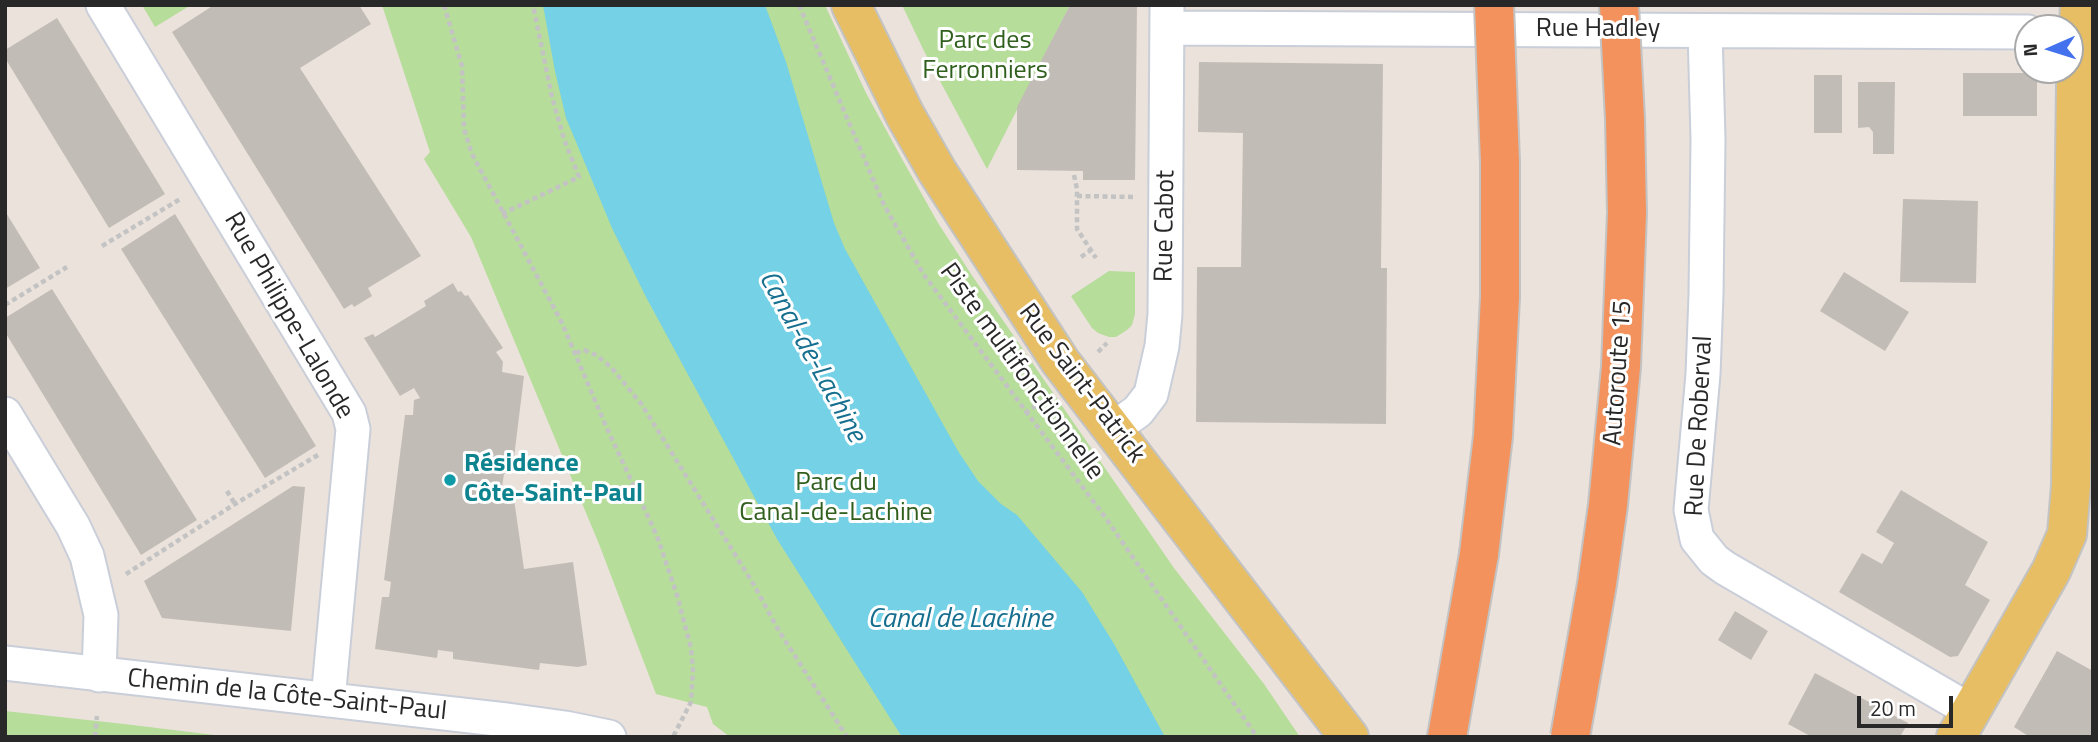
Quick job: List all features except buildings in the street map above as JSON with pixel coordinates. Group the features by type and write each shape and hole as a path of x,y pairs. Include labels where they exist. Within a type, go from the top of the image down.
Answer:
{"highway":[{"path":"1447,737 1478,567 1498,368 1501,227 1494,5"},
{"name":"Autoroute 15","path":"1570,737 1599,570 1621,367 1627,213 1619,5"}],"main road":[{"name":"Rue Saint-Patrick","path":"851,5 905,115 959,210 1059,361 1349,737"},
{"path":"1964,724 2051,571 2067,534 2071,486 2079,84"}],"street":[{"name":"Rue Philippe-Lalonde","path":"103,5 349,413 353,429 328,700"},
{"name":"Rue Cabot","path":"1113,429 1138,411 1151,394 1162,346 1165,314 1167,17"},
{"name":"Rue Hadley","path":"1167,17 1705,31 1789,18 2014,31"},
{"name":"Rue De Roberval","path":"1705,31 1708,139 1706,295 1703,374 1691,510 1697,539 1714,560 1725,568 1964,724"},
{"path":"5,414 73,526 87,556 102,615 99,675"},
{"name":"Chemin de la Côte-Saint-Paul","path":"5,663 506,719 609,737"}],"path":[{"path":"444,5 462,66 463,118 467,141 502,214 544,288 576,353 605,424 657,536 677,595 692,659 692,690 689,708 673,737"},
{"path":"502,214 579,177 552,97 533,5"},
{"name":"Piste multifonctionnelle","path":"799,5 894,226 924,275 1113,528 1257,737"},
{"path":"1074,175 1077,229 1096,258"},
{"path":"102,246 186,196"},
{"path":"1077,197 1140,197"},
{"path":"1081,257 1091,250"},
{"path":"5,305 67,267"},
{"path":"576,353 584,351 596,355 611,367 642,405 754,585 779,631 847,737"},
{"path":"1025,413 1053,394"},
{"path":"126,574 326,450"},
{"path":"227,491 235,504"},
{"path":"95,737 97,716"}],"green space":[{"path":"142,5 191,5 155,27"},
{"name":"Parc du Canal-de-Lachine","path":"382,5 825,5 866,93 938,223 973,277 1174,568 1264,684 1300,737 730,737 713,724 707,707 656,694 599,544 471,237 424,159 430,152"},
{"name":"Parc des Ferronniers","path":"902,5 1070,5 987,169 924,51"},
{"path":"1109,271 1135,272 1135,314 1132,325 1116,337 1098,333 1092,328 1071,296"},
{"path":"5,711 124,724 231,737 5,737"}],"water":[{"name":"Canal de Lachine","path":"543,5 765,5 786,62 834,223 845,249 958,451 978,481 1001,504 1017,515 1082,592 1165,737 902,737 777,539 646,297 612,228 566,118"}],"place":[{"name":"Résidence Côte-Saint-Paul","path":"450,480"}],"water label":[{"name":"Canal-de-Lachine","path":"811,357"}]}
